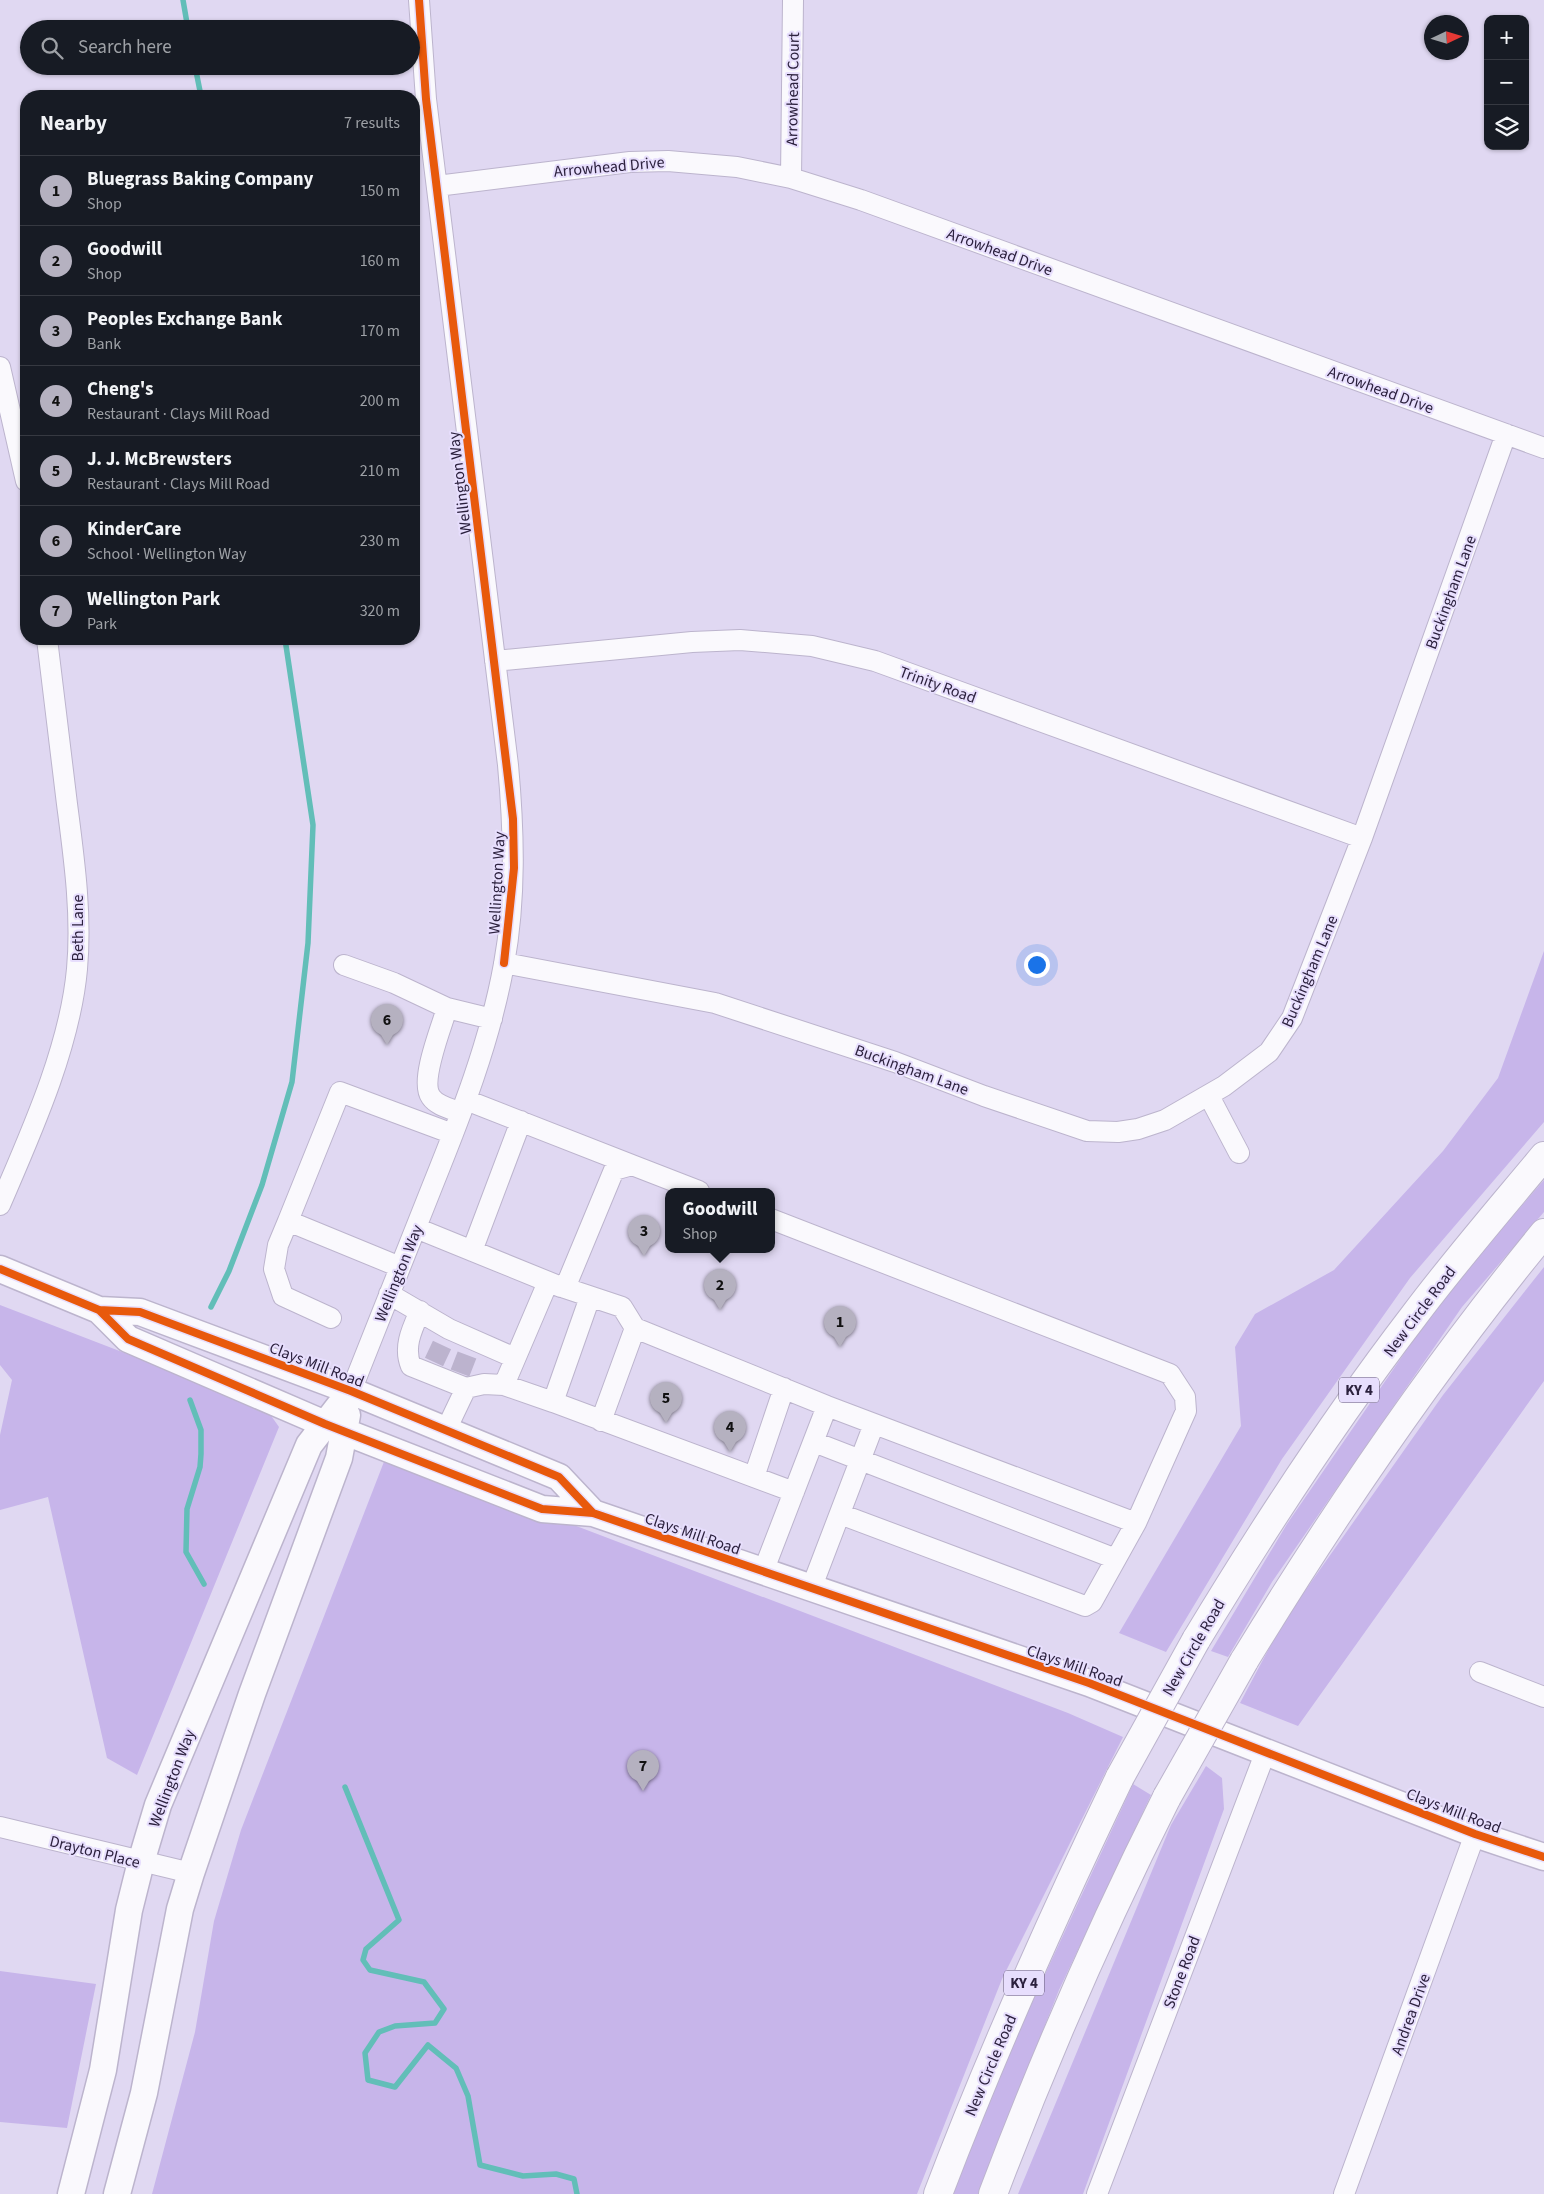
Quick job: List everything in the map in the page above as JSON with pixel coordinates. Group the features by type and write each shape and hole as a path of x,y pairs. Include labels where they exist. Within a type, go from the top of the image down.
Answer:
{"highway":[{"name":"New Circle Road","path":"938,2194 971,2107 1054,1912 1120,1777 1196,1640 1235,1575 1331,1430 1412,1317 1544,1156"},
{"path":"994,2194 1057,2034 1114,1903 1167,1797 1244,1661 1334,1518 1392,1432 1498,1289 1544,1233"}],"main road":[{"name":"Clays Mill Road","path":"0,1269 99,1310 140,1312 351,1391 446,1430 559,1477 593,1513"},
{"name":"Clays Mill Road","path":"99,1310 128,1339 335,1428 542,1509 593,1513 1088,1683 1475,1834 1544,1857"},
{"name":"Wellington Way","path":"117,2194 144,2093 180,1909 252,1694 339,1458 335,1428 351,1391"},
{"name":"Wellington Way","path":"71,2194 103,2070 119,1964 140,1862 158,1805 229,1631 309,1445 335,1428"}],"street":[{"name":"Wellington Way","path":"351,1391 464,1106 492,1019 504,963 514,868 513,819 495,661 426,99 420,0"},
{"name":"Arrowhead Court","path":"791,178 793,0"},
{"name":"Arrowhead Drive","path":"437,186 630,162 668,161 737,167 791,178 861,200 1544,448"},
{"path":"0,367 20,455"},
{"name":"Buckingham Lane","path":"504,963 715,1003 896,1062 984,1096 1088,1131 1118,1132 1138,1129 1165,1120 1224,1086 1268,1052 1292,1018 1362,838 1506,434"},
{"name":"Trinity Road","path":"495,661 692,642 740,640 777,642 842,652 875,662 1362,838"},
{"name":"Beth Lane","path":"0,1205 33,1127 62,1040 77,970 79,922 74,857 48,645"},
{"path":"344,965 394,983 447,1008 492,1019"},
{"path":"447,1008 427,1076 427,1091 437,1103 464,1106 521,1121 691,1188"},
{"path":"331,1318 283,1296 274,1269 278,1245 289,1223 288,1221 340,1092 453,1134"},
{"path":"1208,1096 1239,1153"},
{"path":"472,1251 521,1121"},
{"path":"504,1384 515,1358 556,1285 614,1170 632,1165"},
{"path":"288,1221 400,1267"},
{"path":"775,1221 1170,1374 1185,1397 1186,1411 1136,1523 1092,1602 1085,1606 840,1514"},
{"path":"416,1228 556,1285 622,1307 635,1328 827,1406 1136,1523"},
{"path":"389,1294 420,1311 438,1352 464,1368 484,1384 504,1384 794,1492"},
{"path":"552,1402 590,1297"},
{"path":"420,1311 410,1334 407,1356 411,1366 438,1352"},
{"path":"601,1421 635,1328"},
{"path":"438,1352 464,1368 515,1358"},
{"path":"446,1430 464,1368"},
{"path":"754,1477 784,1388"},
{"path":"763,1572 827,1406"},
{"path":"811,1589 874,1424"},
{"path":"814,1442 1116,1559"},
{"path":"1480,1672 1544,1697"},
{"name":"Stone Road","path":"1097,2194 1266,1751"},
{"name":"Drayton Place","path":"0,1827 191,1873"},
{"name":"Andrea Drive","path":"1344,2194 1475,1834"}],"shaded area":[{"path":"1544,951 1544,1122 1410,1278 1282,1459 1166,1652 1119,1633 1241,1426 1235,1347 1255,1314 1334,1270 1443,1151 1498,1078"},
{"path":"1544,1180 1544,1212 1462,1307 1272,1582 1228,1657 1211,1651 1287,1524 1445,1294"},
{"path":"1544,1267 1544,1381 1298,1726 1240,1703 1283,1622 1443,1395"},
{"path":"0,1305 265,1407 279,1427 137,1775 107,1758 48,1497 0,1510 0,1435 12,1380 0,1365"},
{"path":"387,1454 1068,1713 1123,1737 1002,1979 917,2194 152,2194 195,2032 214,1921 241,1830"},
{"path":"1206,1766 1222,1778 1224,1809 1083,2194 1018,2194 1171,1825"},
{"path":"1133,1784 1151,1795 1059,1990 978,2194 953,2194 986,2102"},
{"path":"0,1971 96,1984 67,2128 0,2122"}],"waterway":[{"path":"183,0 186,20"},
{"path":"197,75 200,90"},
{"path":"211,1307 229,1271 262,1185 292,1082 308,943 313,825 286,645"},
{"path":"190,1400 201,1430 201,1454 200,1467 187,1509 186,1552 204,1584"},
{"path":"345,1787 399,1920 366,1949 363,1960 370,1970 424,1982 444,2009 435,2023 395,2026 379,2032 365,2053 368,2080 395,2087 428,2045 456,2068 468,2096 480,2165 523,2176 556,2174 574,2179 577,2194"}],"tunnel":[{"path":"434,1362 442,1345"},
{"path":"460,1373 467,1355"}],"cycle path":[{"path":"419,0 426,99 513,819 514,868 504,963"},
{"path":"0,1269 99,1310 140,1312 351,1391 559,1477 593,1513"},
{"path":"99,1310 128,1339 325,1424 542,1509 593,1513 1089,1683 1475,1834 1544,1857"}],"place":[{"name":"KinderCare","path":"387,1045"},
{"name":"Peoples Exchange Bank","path":"644,1256"},
{"name":"Goodwill","path":"720,1310"},
{"name":"Bluegrass Baking Company","path":"840,1347"},
{"name":"J. J. McBrewsters","path":"666,1423"},
{"name":"Cheng's","path":"730,1452"},
{"name":"Wellington Park","path":"643,1791"}]}
